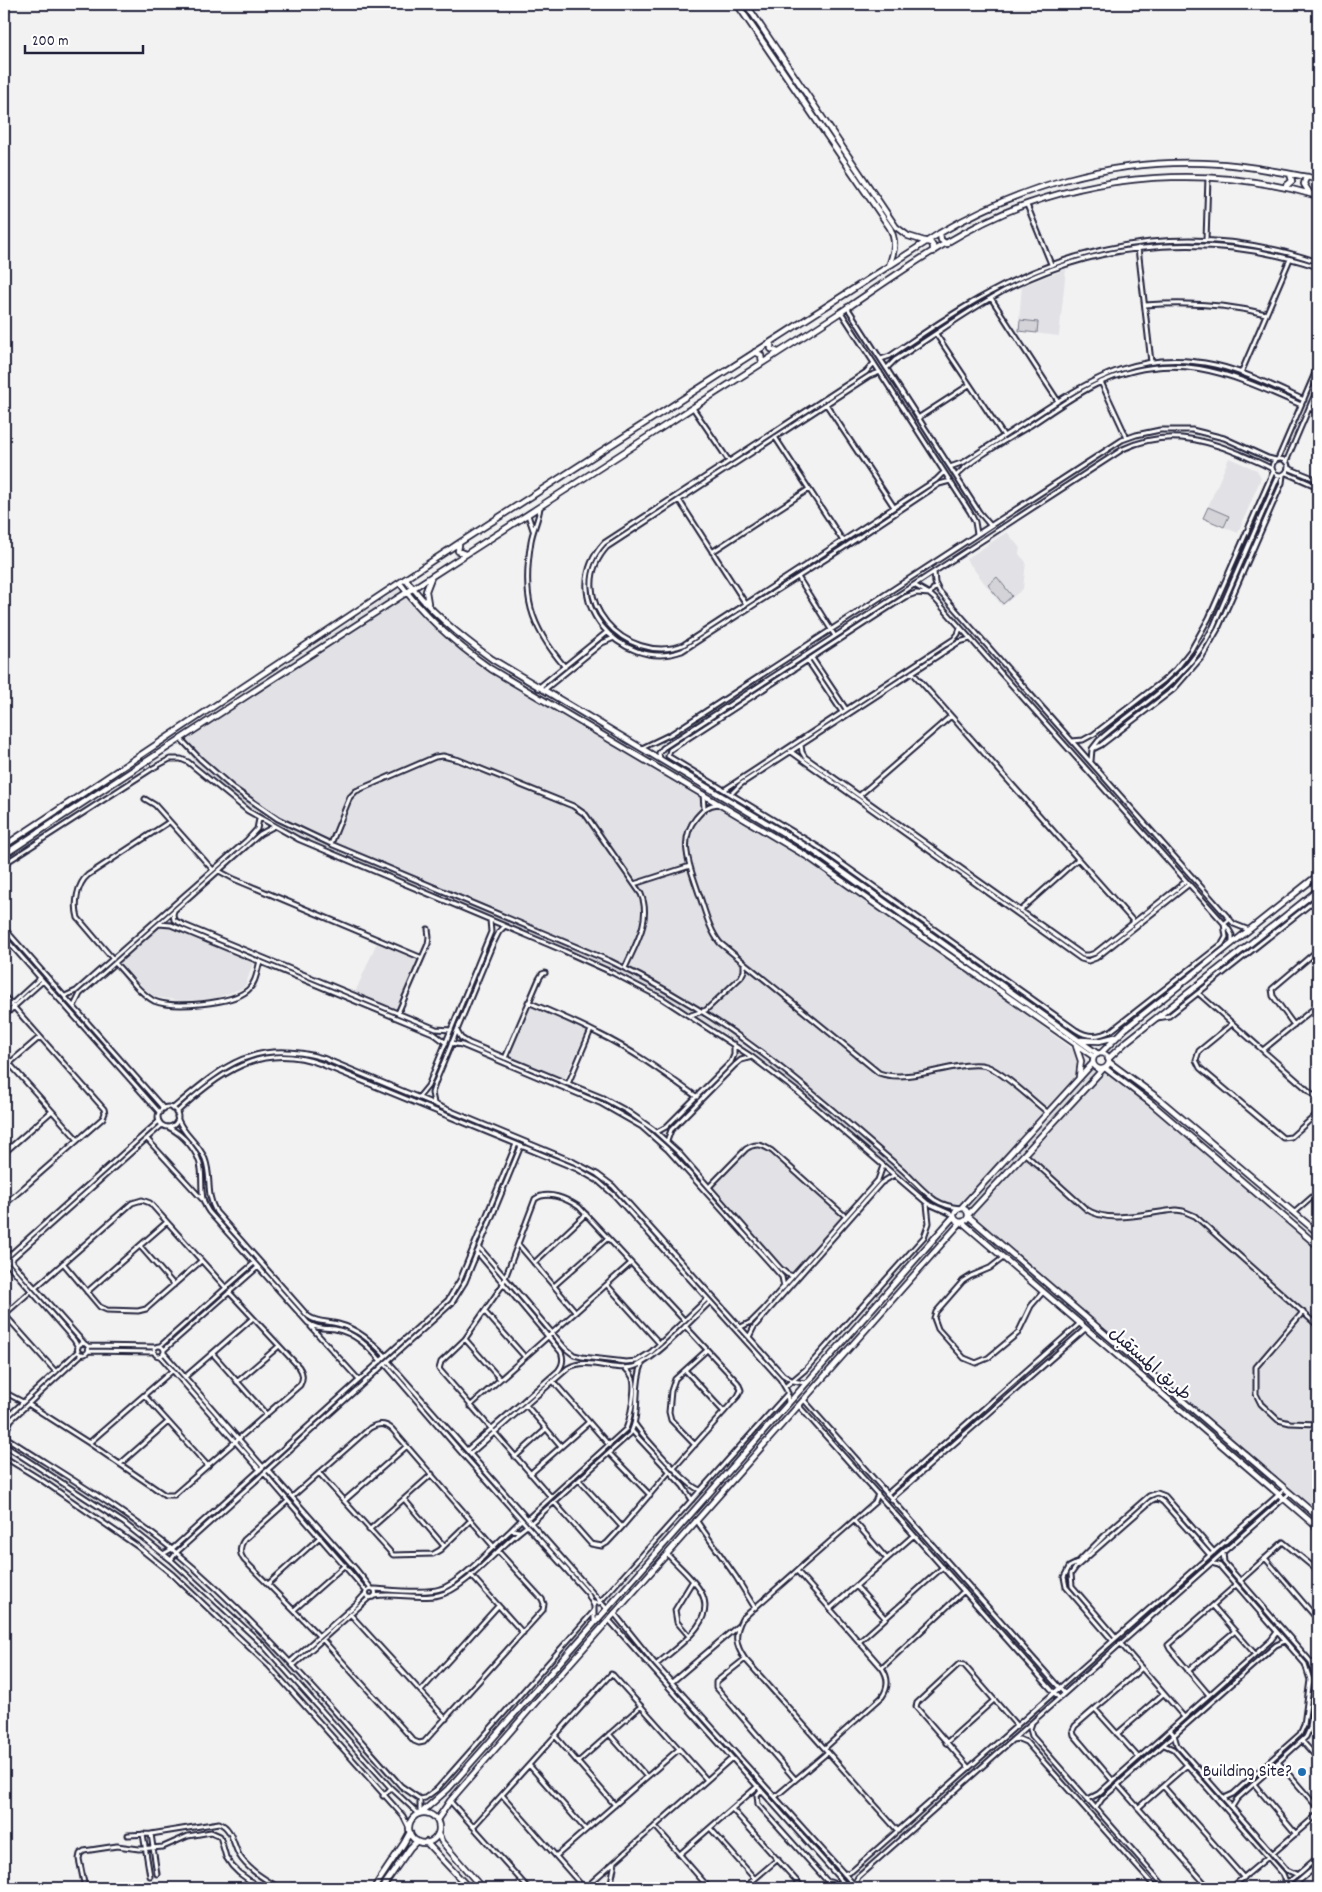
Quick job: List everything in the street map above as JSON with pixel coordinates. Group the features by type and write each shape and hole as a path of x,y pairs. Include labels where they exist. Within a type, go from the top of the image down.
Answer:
{"street":[{"path":"737,4 890,228 895,248 889,266"},
{"path":"746,4 896,227 908,236 928,241 933,246 933,252"},
{"path":"4,846 459,543 940,233 975,214 1016,196 1066,179 1119,168 1170,163 1204,163 1238,166 1318,180"},
{"path":"1285,186 1292,181 1290,174"},
{"path":"4,855 306,656 528,515 933,252 985,222 1026,204 1070,191 1115,182 1161,177 1208,177 1285,186 1318,196"},
{"path":"1206,240 1208,177"},
{"path":"1308,177 1304,184 1310,193"},
{"path":"1026,204 1051,264"},
{"path":"940,233 941,240 947,244"},
{"path":"881,359 890,356 968,305 999,288 1051,264 1106,248 1168,240 1206,240 1256,246 1302,256 1318,262"},
{"path":"887,368 1002,292 1061,266 1107,254 1138,248 1181,245 1215,246 1290,258 1318,267"},
{"path":"1106,248 1107,254"},
{"path":"1138,248 1151,362"},
{"path":"1300,261 1302,256"},
{"path":"1241,373 1290,258"},
{"path":"999,288 1002,292"},
{"path":"991,298 1058,401"},
{"path":"1145,305 1221,305 1266,314"},
{"path":"847,308 976,508 990,525"},
{"path":"841,312 970,512 975,522 977,534"},
{"path":"936,334 1004,436"},
{"path":"860,342 867,338"},
{"path":"771,342 772,349 778,352"},
{"path":"910,343 914,349"},
{"path":"755,352 761,355 762,363"},
{"path":"950,467 960,464 1058,401 1104,375 1151,362 1202,363 1241,373 1304,400"},
{"path":"874,363 866,372 604,544 591,562 586,583 590,607 607,632 638,651 663,655 682,651 796,579 939,484 950,481"},
{"path":"1135,366 1136,371"},
{"path":"956,476 979,458 1071,399 1101,382 1136,371 1167,366 1209,370 1251,383 1302,405"},
{"path":"1072,741 1083,740 1094,734 1164,680 1176,669 1191,650 1209,618 1266,488 1272,464 1277,459 1286,441 1318,366"},
{"path":"880,372 869,376 607,547 596,564 592,583 594,599 602,617 622,636 639,645 655,649 672,649 689,642 936,480 944,472"},
{"path":"1101,382 1127,438"},
{"path":"918,418 969,385"},
{"path":"1318,388 1286,462 1288,468 1318,480"},
{"path":"1068,395 1071,399"},
{"path":"1312,403 1318,406"},
{"path":"826,404 894,507"},
{"path":"693,407 729,461"},
{"path":"810,408 813,412"},
{"path":"1309,408 1318,412"},
{"path":"642,749 672,734 990,525 1127,438 1160,430 1184,429 1216,435 1268,458 1286,462"},
{"path":"661,760 659,756 661,749 1122,449 1151,439 1177,436 1197,439 1220,445 1272,470 1318,487"},
{"path":"774,437 809,489 843,548"},
{"path":"925,442 932,438"},
{"path":"1286,441 1293,445"},
{"path":"1247,457 1250,450"},
{"path":"976,454 979,458"},
{"path":"1091,762 1092,749 1099,740 1170,685 1197,654 1213,627 1272,491 1288,468"},
{"path":"1092,749 1103,744 1167,694 1186,677 1202,657 1222,622 1282,483 1283,474"},
{"path":"1266,488 1272,491"},
{"path":"712,552 809,489"},
{"path":"1040,493 1044,499"},
{"path":"679,500 746,604"},
{"path":"540,507 533,531 528,574 530,606 543,640 565,666"},
{"path":"970,512 976,508"},
{"path":"528,515 533,531"},
{"path":"459,543 458,551 465,554"},
{"path":"952,550 956,557"},
{"path":"934,572 937,588 1230,919 1238,927 1249,930"},
{"path":"428,605 426,596 427,586 434,574"},
{"path":"791,575 796,579 835,636"},
{"path":"406,579 452,629 475,647 538,688 762,819 831,863 1048,1022 1071,1041 1097,1055 1106,1055 1109,1060 1158,1098 1318,1233"},
{"path":"400,583 433,621 491,669 808,857 1048,1022 1078,1039 1097,1055"},
{"path":"586,583 592,583"},
{"path":"913,585 930,594 1224,924 1232,934 1232,944"},
{"path":"930,594 933,589 937,588"},
{"path":"930,594 912,594 668,752 670,758 820,848 1085,1035 1099,1036 1112,1030 1222,944 1226,937 1224,924"},
{"path":"883,605 887,610"},
{"path":"724,790 956,638 960,628"},
{"path":"706,631 708,636"},
{"path":"538,688 607,632"},
{"path":"544,691 599,645 614,638"},
{"path":"731,794 738,786 912,672 959,642 970,639"},
{"path":"596,641 599,645"},
{"path":"303,648 302,654 306,656"},
{"path":"937,650 940,654"},
{"path":"812,658 846,709"},
{"path":"285,660 290,663 290,667"},
{"path":"808,661 842,712"},
{"path":"785,669 789,674"},
{"path":"912,672 1134,922"},
{"path":"860,795 950,716"},
{"path":"672,734 676,740"},
{"path":"1094,734 1099,740"},
{"path":"180,738 200,759 233,788 264,811 330,844 537,929 625,968 739,1036 790,1074 934,1199 947,1206 966,1210 968,1216"},
{"path":"801,745 807,761 1079,958 1093,960 1099,956 1188,885"},
{"path":"790,752 860,795 1080,953 1087,955 1096,953 1185,882"},
{"path":"330,844 350,797 356,791 435,757 451,757 580,810 590,821 634,884 644,902 645,918 625,968"},
{"path":"4,864 164,762 170,759 181,759 195,766 227,795 273,827 352,863 505,926 621,977 690,1016 704,1016 734,1044 799,1094 927,1203 954,1216 956,1221 962,1222"},
{"path":"195,766 200,759"},
{"path":"703,794 704,808 690,825 686,837 686,849 712,931 720,943 879,1073 901,1076 968,1065 981,1065 993,1069 1047,1112"},
{"path":"1113,800 1120,794"},
{"path":"145,799 152,803 213,870"},
{"path":"704,808 718,804"},
{"path":"52,813 54,818 63,816"},
{"path":"747,820 751,813"},
{"path":"74,1006 78,996 114,961 247,840 257,829 260,819"},
{"path":"758,826 762,819"},
{"path":"169,822 88,875 81,884 76,909 78,918 142,992 153,1000 166,1003 204,1004 220,1002 248,990 253,983 260,961"},
{"path":"65,996 74,993 114,961 174,911 260,834 273,827"},
{"path":"24,832 32,831 34,835"},
{"path":"247,840 250,844"},
{"path":"932,853 934,849"},
{"path":"352,863 355,854"},
{"path":"1021,910 1078,859"},
{"path":"634,884 690,866"},
{"path":"219,871 422,958"},
{"path":"374,1888 393,1860 409,1830 412,1820 448,1789 954,1216 956,1210 961,1208 1093,1063 1097,1055 1126,1028 1318,876"},
{"path":"482,1888 442,1842 438,1834 437,1820 450,1801 696,1520 962,1222 966,1221 968,1216 1126,1042 1318,890"},
{"path":"1157,1018 1168,1016 1318,898"},
{"path":"174,911 174,920 184,925 433,1028 451,1030"},
{"path":"1224,924 1230,919"},
{"path":"419,1097 428,1086 491,932 490,920"},
{"path":"159,924 169,924 260,961 431,1032 439,1036 446,1043"},
{"path":"182,930 184,925"},
{"path":"434,1104 432,1097 433,1088 492,946 499,932 505,926"},
{"path":"4,928 164,1109"},
{"path":"533,938 537,929"},
{"path":"398,1013 429,941 428,930"},
{"path":"4,937 160,1113 161,1123 147,1139 6,1261"},
{"path":"486,944 492,946"},
{"path":"1294,1024 1274,996 1272,989 1318,950"},
{"path":"690,1016 704,1016 741,977 744,971 744,963"},
{"path":"505,1058 528,1002 541,975 545,974"},
{"path":"4,1016 12,1006 42,979"},
{"path":"81,986 84,990"},
{"path":"1198,993 1318,1099"},
{"path":"4,996 104,1110 104,1116 4,1206"},
{"path":"528,1002 592,1030 640,1057 697,1097"},
{"path":"1262,1050 1318,1005"},
{"path":"4,1010 12,1006"},
{"path":"1232,1024 1199,1051 1196,1060 1200,1068 1283,1138 1292,1137 1318,1113"},
{"path":"431,1032 433,1028"},
{"path":"1126,1028 1121,1038 1123,1042 1126,1042"},
{"path":"568,1084 592,1030"},
{"path":"457,1031 461,1038 470,1043 614,1104 657,1132 709,1187 780,1271 784,1287"},
{"path":"4,1068 40,1037"},
{"path":"1078,1039 1094,1042 1117,1037"},
{"path":"1071,1041 1080,1056 1081,1067 1078,1078"},
{"path":"468,1048 470,1043"},
{"path":"451,1044 468,1048 576,1093 623,1115 659,1141 780,1271 793,1276"},
{"path":"657,1132 664,1130 729,1064 734,1055 734,1044"},
{"path":"160,1113 164,1109 172,1109 218,1071 234,1062 255,1054 274,1052 298,1053 323,1058 574,1162 591,1170 613,1186 783,1375 793,1381 805,1384"},
{"path":"168,1127 175,1123 177,1115 219,1076 257,1060 282,1057 315,1062 571,1166 585,1173 610,1191 786,1386 788,1403"},
{"path":"668,1142 670,1132 675,1126 732,1068 741,1060 752,1057"},
{"path":"9,1063 78,1140"},
{"path":"1093,1063 1097,1068 1104,1068 1152,1104 1318,1246"},
{"path":"729,1064 732,1068"},
{"path":"344,1073 346,1068"},
{"path":"428,1086 433,1088"},
{"path":"576,1093 578,1088"},
{"path":"1152,1104 1158,1098"},
{"path":"172,1109 177,1115 180,1125 198,1146 205,1160 208,1170 209,1194 214,1207 242,1241 310,1318 338,1324 356,1331 370,1340 386,1356"},
{"path":"4,1153 52,1110"},
{"path":"161,1123 182,1136 197,1157 201,1170 203,1200"},
{"path":"6,1261 161,1123"},
{"path":"671,1123 675,1126"},
{"path":"147,1139 203,1200 209,1212 359,1380"},
{"path":"163,1554 172,1550 444,1304 455,1290 516,1144"},
{"path":"709,1187 746,1149 752,1145 763,1145 845,1216"},
{"path":"171,1560 176,1553 456,1298 465,1282 521,1146"},
{"path":"1025,1154 1086,1208 1097,1215 1110,1217 1176,1210 1195,1216 1318,1326"},
{"path":"571,1166 574,1162"},
{"path":"740,1328 753,1320 784,1287 878,1180 883,1165"},
{"path":"749,1338 752,1329 881,1183 894,1175"},
{"path":"878,1180 881,1183"},
{"path":"1294,1213 1318,1192"},
{"path":"4,1196 8,1202"},
{"path":"551,1497 439,1370 441,1362 465,1339 503,1283 533,1201 538,1197 552,1196 564,1198 574,1204 586,1214 684,1320"},
{"path":"35,1288 134,1201 142,1200 148,1201 226,1288"},
{"path":"786,1386 805,1370 924,1237 929,1223 927,1203"},
{"path":"534,1263 586,1214"},
{"name":"طريق المستقبل","path":"968,1216 1318,1517"},
{"path":"87,1292 167,1222"},
{"name":"طريق المستقبل","path":"962,1222 1318,1528"},
{"path":"982,1240 988,1233"},
{"path":"554,1286 608,1238"},
{"path":"238,1244 242,1241"},
{"path":"517,1244 576,1312"},
{"path":"140,1246 174,1285"},
{"path":"479,1247 565,1348 574,1355 620,1362 632,1362 642,1359 708,1300"},
{"path":"467,1450 561,1366 562,1354 477,1252"},
{"path":"4,1253 6,1261 74,1340 82,1354"},
{"path":"1003,1258 990,1268 963,1281 936,1312 934,1318 938,1330 964,1358 969,1362 982,1362 1018,1333 1031,1306 1043,1292"},
{"path":"674,1262 679,1259"},
{"path":"6,1261 35,1288 88,1346 158,1347 237,1440"},
{"path":"63,1263 98,1305 105,1309 138,1311 149,1307 201,1261"},
{"path":"154,1352 254,1263"},
{"path":"470,1406 631,1263"},
{"path":"258,1267 163,1353 89,1351 82,1354 10,1420 5,1437 117,1508 176,1553 242,1612 292,1664 401,1786 420,1799 425,1798 437,1789 594,1611"},
{"path":"607,1284 660,1344"},
{"path":"32,1291 4,1315 56,1372"},
{"path":"28,1404 90,1443 165,1495 176,1494 300,1384 303,1378 300,1369 229,1292"},
{"path":"287,1300 291,1297"},
{"path":"470,1454 568,1368 576,1364 626,1368 642,1364 685,1326 708,1300"},
{"path":"485,1312 525,1357"},
{"path":"1303,1312 1256,1367 1256,1394 1261,1404 1278,1420 1290,1423 1318,1424"},
{"path":"185,1377 253,1318"},
{"path":"753,1320 757,1324"},
{"path":"308,1323 316,1328 337,1330 354,1336 381,1361"},
{"path":"887,1494 1080,1324"},
{"path":"674,1468 739,1394 740,1386 685,1326"},
{"path":"891,1499 1085,1329"},
{"path":"465,1339 500,1379"},
{"path":"4,1420 56,1372 78,1349 80,1344 84,1343"},
{"path":"88,1346 89,1351"},
{"path":"238,1382 279,1346"},
{"path":"695,1445 674,1425 669,1415 672,1384 707,1350"},
{"path":"163,1353 172,1370 262,1468"},
{"path":"213,1354 266,1414"},
{"path":"387,1362 606,1608"},
{"path":"387,1362 492,1487 588,1594 593,1602 594,1624"},
{"path":"531,1523 632,1431 638,1376 642,1364"},
{"path":"1032,1366 1036,1371"},
{"path":"527,1519 624,1432 629,1423 634,1383 631,1374 626,1368"},
{"path":"90,1443 172,1370"},
{"path":"685,1370 724,1412"},
{"path":"553,1382 609,1445"},
{"path":"4,1392 23,1402"},
{"path":"593,1602 596,1604 600,1602 788,1393"},
{"path":"144,1395 208,1466"},
{"path":"804,1400 1064,1693"},
{"path":"526,1406 561,1446"},
{"path":"799,1406 1059,1698"},
{"path":"120,1464 168,1422"},
{"path":"530,1474 589,1422"},
{"path":"634,1422 674,1468 692,1486 701,1490"},
{"path":"292,1497 370,1428 376,1425 388,1426 494,1547"},
{"path":"515,1457 546,1429"},
{"path":"632,1431 687,1491 692,1500"},
{"path":"4,1445 124,1523 171,1560 263,1645 391,1788 420,1814 430,1814 437,1820"},
{"path":"344,1501 407,1446"},
{"path":"651,1450 654,1447"},
{"path":"939,1449 943,1454"},
{"path":"609,1453 650,1495"},
{"path":"4,1457 43,1481 137,1546 172,1575 269,1666 383,1796 403,1816 409,1830 417,1841 426,1842 434,1839 438,1834"},
{"path":"268,1470 376,1593 323,1640 292,1664"},
{"path":"861,1475 866,1470"},
{"path":"554,1502 594,1546 605,1545 669,1472"},
{"path":"264,1473 372,1597 437,1596 452,1591 527,1526"},
{"path":"320,1473 388,1552 396,1556 430,1555 436,1553 471,1520"},
{"path":"369,1530 432,1474"},
{"path":"579,1480 622,1527"},
{"path":"492,1487 496,1484"},
{"path":"687,1491 692,1486"},
{"path":"844,1874 852,1872 1112,1640 1279,1495 1287,1491"},
{"path":"856,1887 858,1877 1283,1499 1287,1491"},
{"path":"1112,1640 1066,1587 1064,1576 1069,1567 1077,1564 1115,1525 1148,1496 1157,1493 1166,1496 1214,1552"},
{"path":"672,1682 738,1626 742,1619 854,1522 875,1502 878,1494"},
{"path":"1116,1637 1072,1586 1070,1578 1073,1570 1150,1501 1157,1498 1164,1502 1210,1555"},
{"path":"404,1499 444,1546"},
{"path":"288,1501 244,1540 240,1548 242,1557 319,1636"},
{"path":"875,1502 884,1501"},
{"path":"686,1519 692,1525"},
{"path":"292,1664 319,1636 358,1602 366,1592 372,1589 431,1591 445,1588 456,1581 494,1547 521,1520"},
{"path":"696,1520 755,1608"},
{"path":"854,1522 887,1559"},
{"path":"1185,1525 1188,1522"},
{"path":"1115,1525 1119,1529"},
{"path":"511,1530 519,1532"},
{"path":"830,1609 914,1535"},
{"path":"268,1584 320,1537"},
{"path":"1240,1581 1283,1542 1318,1571"},
{"path":"550,1553 554,1549"},
{"path":"323,1640 414,1741 419,1743 426,1741 543,1610 544,1601 498,1551"},
{"path":"1223,1552 1222,1559 1227,1566 1311,1662 1315,1673 1310,1728 1302,1741 1237,1799 1232,1807"},
{"path":"656,1664 699,1626 705,1610 701,1592 666,1554"},
{"path":"1265,1558 1318,1619"},
{"path":"1210,1563 1216,1564 1223,1570 1285,1641 1308,1669 1310,1680 1304,1724 1296,1738 1233,1794 1224,1798"},
{"path":"294,1610 345,1566"},
{"path":"1223,1570 1227,1566"},
{"path":"860,1642 943,1567"},
{"path":"797,1571 882,1668 887,1679 884,1694 825,1748"},
{"path":"471,1576 523,1633"},
{"path":"689,1636 677,1622 675,1610 692,1582"},
{"path":"1209,1695 1168,1646 1236,1585"},
{"path":"856,1586 886,1618"},
{"path":"882,1668 964,1591"},
{"path":"980,1609 986,1604"},
{"path":"421,1691 498,1606"},
{"path":"1213,1606 1255,1654"},
{"path":"614,1613 656,1664 856,1887"},
{"path":"352,1615 446,1719"},
{"path":"609,1619 848,1888"},
{"path":"738,1626 737,1643 745,1659 898,1831"},
{"path":"1188,1671 1235,1631"},
{"path":"624,1636 628,1632"},
{"path":"1088,1799 1098,1794 1139,1758 1271,1640 1277,1632"},
{"path":"1096,1808 1102,1799 1174,1735 1276,1645 1285,1641"},
{"path":"1120,1643 1184,1717"},
{"path":"745,1659 716,1682 716,1687 796,1780"},
{"path":"1311,1662 1318,1660"},
{"path":"969,1768 916,1709 916,1704 959,1664 964,1665 1017,1726"},
{"path":"1113,1780 1073,1732 1075,1726 1142,1668"},
{"path":"1315,1673 1318,1669"},
{"path":"473,1826 610,1675 613,1675 707,1780"},
{"path":"1117,1734 1163,1694"},
{"path":"946,1743 994,1700"},
{"path":"1308,1700 1313,1701"},
{"path":"578,1762 641,1706"},
{"path":"1095,1709 1139,1758"},
{"path":"1032,1722 1030,1729 1032,1736 1166,1888"},
{"path":"1170,1730 1174,1735 1177,1745 1272,1854 1285,1872 1287,1884"},
{"path":"610,1734 647,1777"},
{"path":"555,1736 614,1805"},
{"path":"1012,1740 1019,1739 1026,1742 1156,1888"},
{"path":"1302,1741 1318,1759"},
{"path":"1163,1745 1173,1749 1268,1857 1285,1872 1298,1874"},
{"path":"1173,1749 1177,1745"},
{"path":"556,1856 679,1749"},
{"path":"775,1797 828,1752"},
{"path":"502,1795 584,1888 732,1758"},
{"path":"1278,1762 1318,1808"},
{"path":"1050,1768 1056,1763"},
{"path":"529,1765 586,1830"},
{"path":"1138,1808 1187,1765"},
{"path":"1254,1784 1296,1834"},
{"path":"1118,1785 1209,1888"},
{"path":"680,1854 758,1786"},
{"path":"1163,1786 1244,1878"},
{"path":"383,1796 391,1788"},
{"path":"761,1790 757,1795 758,1804 827,1881 836,1884 842,1882"},
{"path":"1098,1794 1102,1799"},
{"path":"420,1799 420,1814"},
{"path":"450,1801 528,1888"},
{"path":"732,1809 803,1888"},
{"path":"782,1813 786,1810"},
{"path":"1272,1854 1318,1814"},
{"path":"128,1835 151,1834 215,1822 222,1824 229,1831 240,1856 250,1868 279,1888"},
{"path":"655,1826 709,1888"},
{"path":"710,1828 755,1879"},
{"path":"85,1888 79,1859 82,1852 117,1846 135,1849 153,1848 168,1845 188,1836 215,1832 221,1838 226,1857 232,1866 260,1888"},
{"path":"143,1834 150,1876"},
{"path":"151,1834 157,1874"},
{"path":"382,1888 417,1841"},
{"path":"426,1842 469,1888"},
{"path":"1231,1888 1268,1857"},
{"path":"1282,1888 1318,1857"},
{"path":"393,1860 399,1863"},
{"path":"744,1888 778,1860"},
{"path":"610,1888 615,1861"},
{"path":"1291,1888 1318,1865"},
{"path":"1146,1878 1152,1872"}],"shaded area":[{"path":"1066,269 1059,336 1018,331 1022,286"},
{"path":"1020,320 1038,322 1037,333 1019,331"},
{"path":"1229,458 1257,470 1261,478 1238,533 1203,518"},
{"path":"1208,507 1229,516 1224,527 1203,518"},
{"path":"1007,532 1020,548 1019,554 1026,562 1023,589 1002,606 966,559"},
{"path":"997,577 1012,596 1003,604 988,585"},
{"path":"405,585 427,611 460,643 486,663 810,855 1148,1105 1318,1249 1318,1521 961,1214 932,1202 750,1049 661,995 601,964 280,827 246,806 216,781 195,761 177,737"},
{"path":"165,916 179,926 255,957 243,988 213,999 183,1001 155,997 146,990 116,959"},
{"path":"377,942 418,959 396,1015 353,997"},
{"path":"530,1006 587,1031 562,1084 508,1061"},
{"path":"752,1148 764,1149 845,1220 790,1282 708,1191"}],"place":[{"name":"Building Site?","path":"1302,1772"}]}
